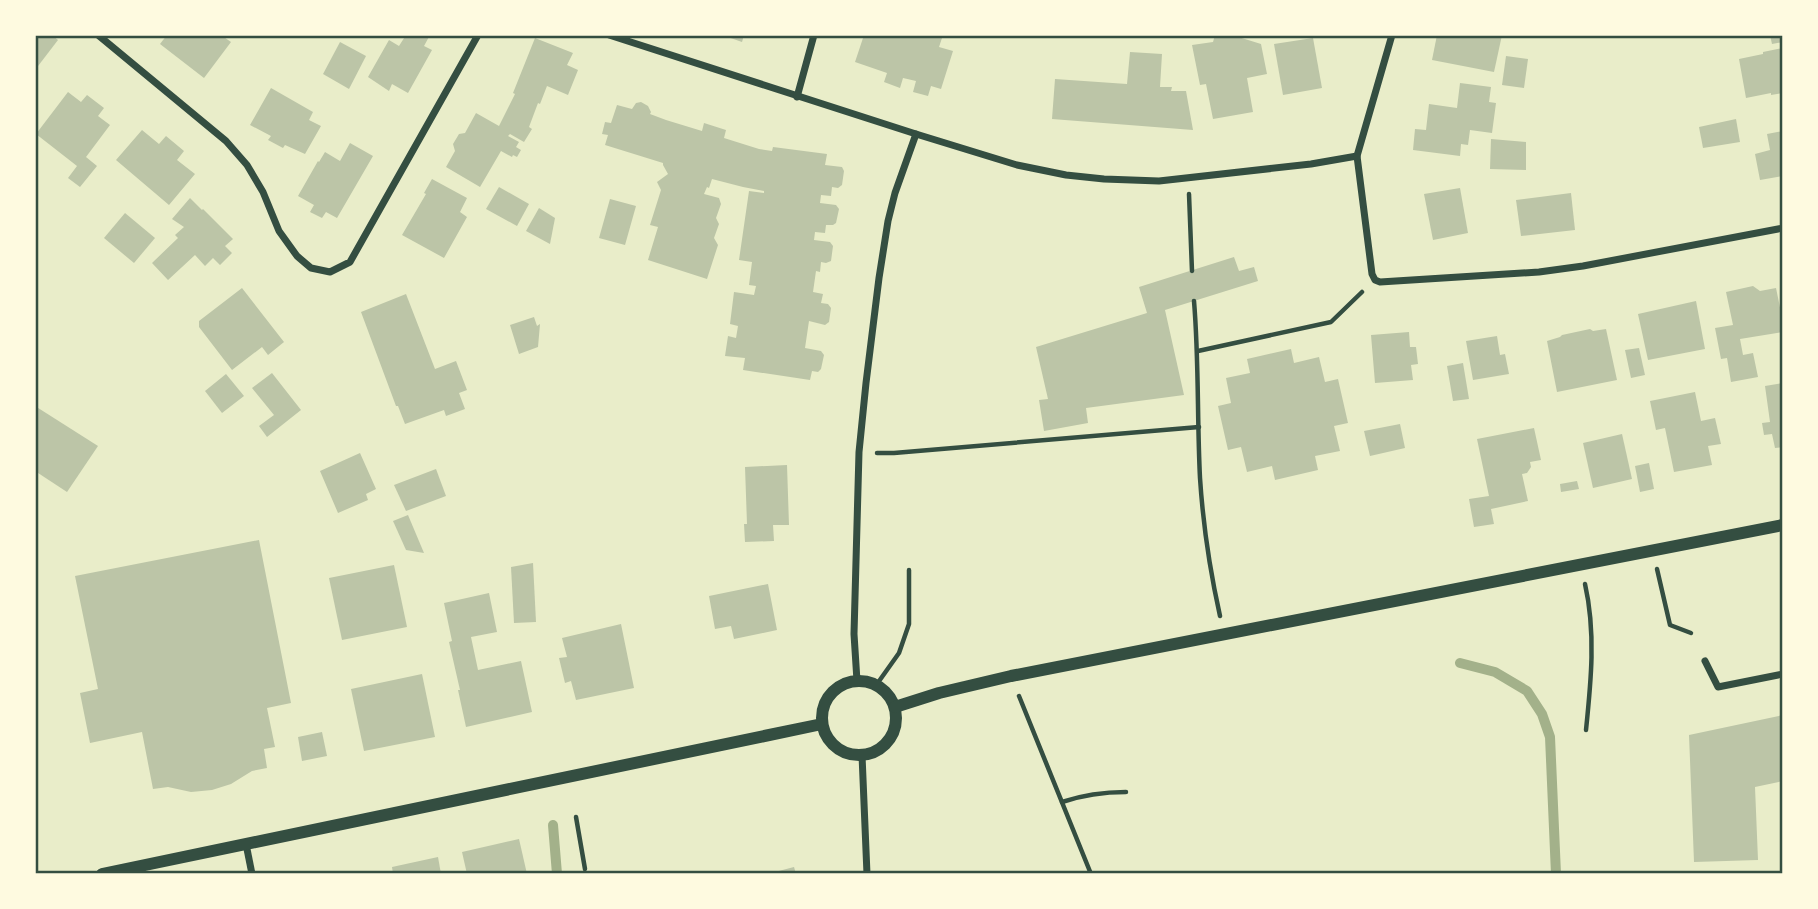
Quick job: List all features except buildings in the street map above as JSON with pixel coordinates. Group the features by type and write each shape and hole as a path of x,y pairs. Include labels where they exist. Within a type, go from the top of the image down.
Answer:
{"street":[{"path":"98,35 226,141 247,165 263,192 279,231 297,256 312,268 330,272 350,262 478,35"},
{"path":"610,35 916,134 1017,165 1066,175 1158,181 1311,164 1357,156"},
{"path":"797,97 814,35"},
{"path":"1392,35 1357,156 1372,274 1375,280 1380,282 1539,272 1783,228"},
{"path":"857,681 854,634 859,452 877,291 888,221 916,134"},
{"path":"895,707 1011,676 1783,526"},
{"path":"1705,661 1718,687 1783,674"},
{"path":"857,681 876,685 895,707 894,729 889,739 882,747 862,755 841,750 825,735 822,712 826,700 834,690 845,683 857,681"},
{"path":"102,874 822,724"},
{"path":"862,755 867,874"},
{"path":"246,843 252,874"}],"path":[{"path":"1188,178 1192,271"},
{"path":"1198,351 1331,322 1375,280"},
{"path":"1194,301 1198,351 1200,479 1211,576 1225,634"},
{"path":"859,452 894,453 1199,427"},
{"path":"1653,551 1670,625 1691,633"},
{"path":"1580,564 1588,598 1592,668 1586,730"},
{"path":"876,685 899,653 909,624 909,570"},
{"path":"1011,676 1091,874"},
{"path":"1062,803 1081,796 1126,792"},
{"path":"576,817 585,869"}],"waterway":[{"path":"1460,663 1495,672 1527,691 1542,714 1550,737 1556,874"},
{"path":"553,825 557,874"}]}
